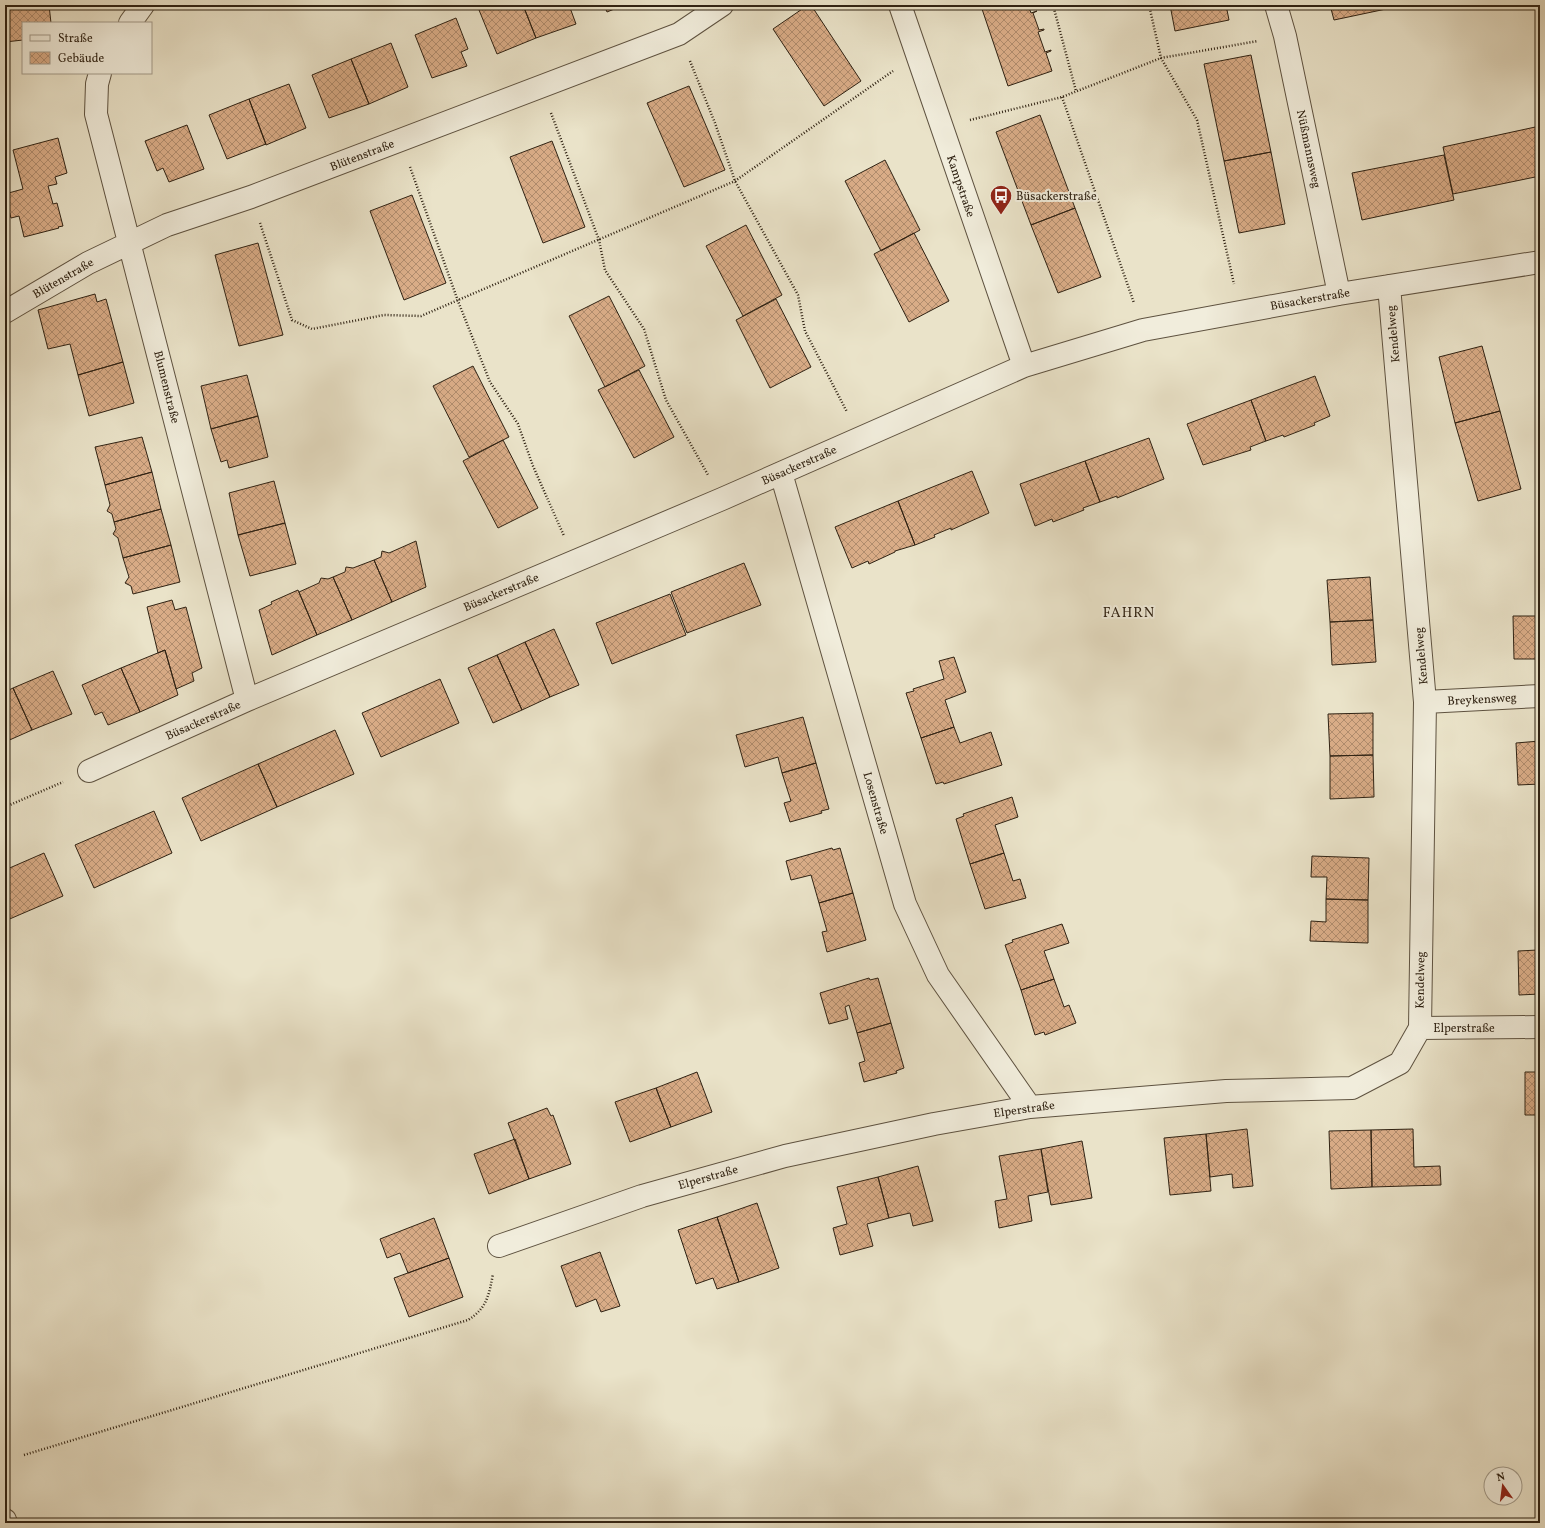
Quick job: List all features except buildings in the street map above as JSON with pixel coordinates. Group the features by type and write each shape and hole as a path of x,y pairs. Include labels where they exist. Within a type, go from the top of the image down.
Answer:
{"street":[{"path":"131,22 143,5"},
{"name":"Blütenstraße","path":"5,312 88,263 167,225 251,197 679,34 722,5"},
{"name":"Kampstraße","path":"900,5 1024,366"},
{"name":"Nüßmannsweg","path":"1276,5 1285,36 1338,294"},
{"name":"Blumenstraße","path":"100,74 97,84 96,114 247,700"},
{"name":"Büsackerstraße","path":"89,771 247,700 722,499 1024,366 1144,330 1338,294 1540,262"},
{"name":"Kendelweg","path":"1389,286 1425,702 1420,1028"},
{"name":"Losenstraße","path":"781,473 905,904 938,975 1030,1106"},
{"name":"Breykensweg","path":"1425,702 1540,696"},
{"name":"Elperstraße","path":"499,1246 642,1196 785,1156 934,1124 1030,1106 1226,1091 1352,1088 1400,1063 1420,1028 1540,1027"}],"path":[{"path":"1053,5 1076,92"},
{"path":"1149,5 1161,58 1197,120 1241,312"},
{"path":"679,34 715,123 735,181 798,295 805,332 861,437"},
{"path":"941,128 1062,97 1161,58 1285,36"},
{"path":"251,197 292,320 312,329 384,315 420,316 735,181 916,54"},
{"path":"541,86 598,240 605,270 644,329 666,400 722,499"},
{"path":"1062,97 1144,330"},
{"path":"401,140 458,301 490,382 518,424 533,466 575,561"},
{"path":"5,807 89,771"},
{"path":"24,1455 468,1320 480,1312 489,1293 499,1246"}],"place":[{"name":"Büsackerstraße","path":"1001,216"}],"district":[{"name":"FAHRN","path":"1129,612"}]}
